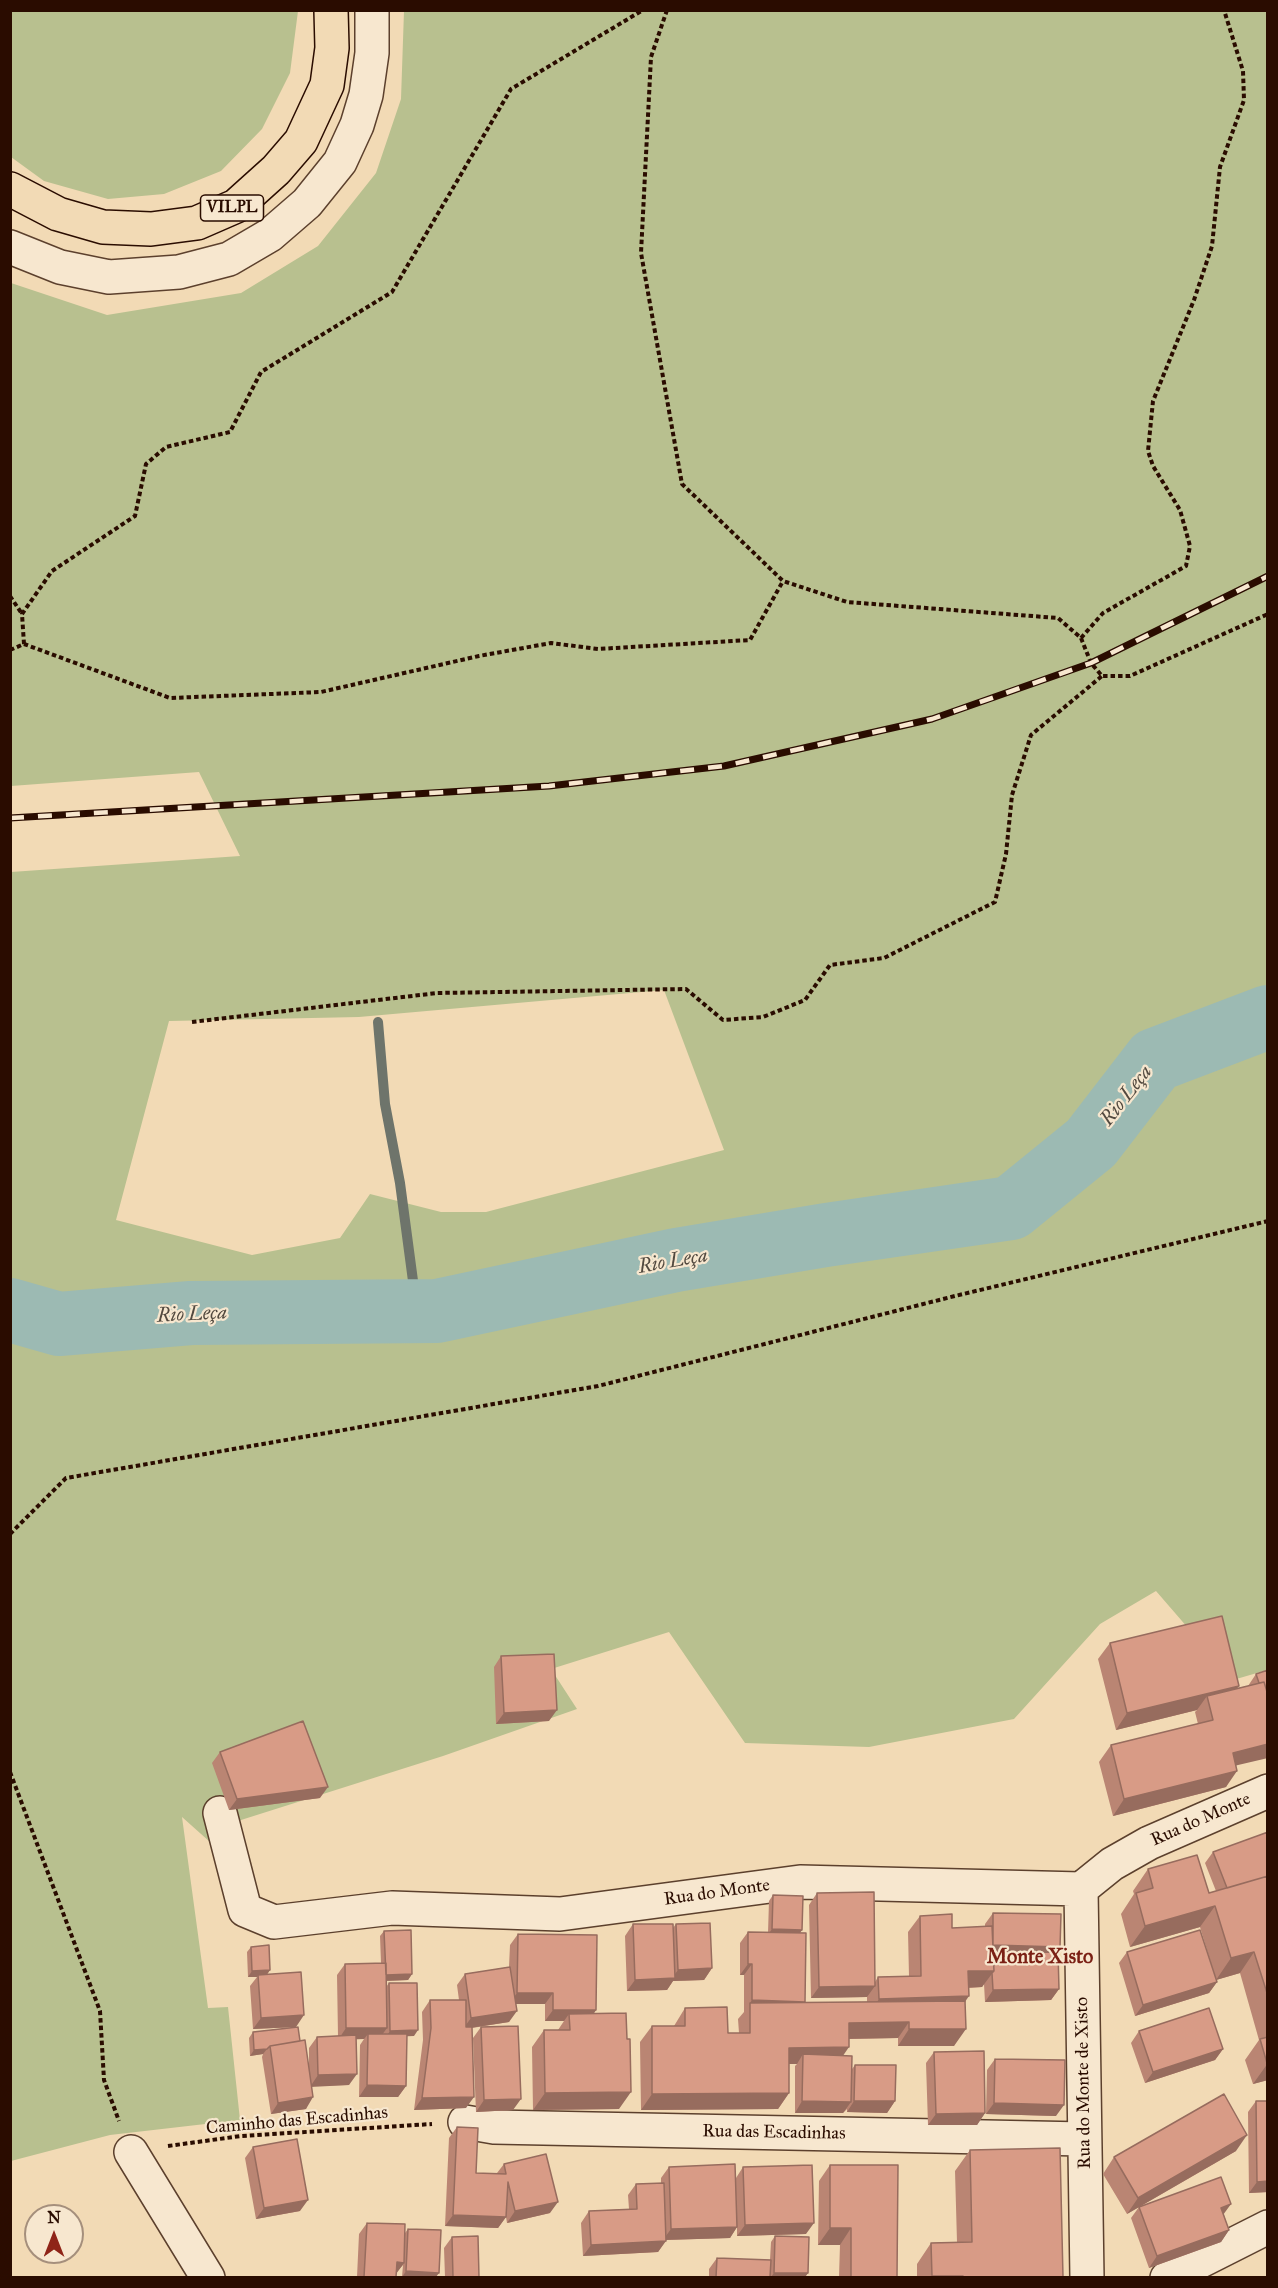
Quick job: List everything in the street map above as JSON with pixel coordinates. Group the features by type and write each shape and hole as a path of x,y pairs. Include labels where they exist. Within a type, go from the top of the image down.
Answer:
{"highway":[{"name":"VILPL","path":"10,189 58,214 103,227 151,229 197,223 236,206 276,170 301,141 327,85 333,48 332,10"}],"street":[{"name":"VILPL","path":"10,247 60,267 109,277 179,272 229,259 270,235 307,203 340,162 357,125 366,95 372,53 372,10"},
{"name":"Rua do Monte","path":"220,1813 244,1910 274,1922 392,1908 560,1914 800,1882 1081,1889 1112,1864 1149,1843 1268,1791"},
{"name":"Rua do Monte de Xisto","path":"1081,1889 1088,2277"},
{"name":"Rua das Escadinhas","path":"465,2122 494,2127 1084,2139"},
{"path":"131,2152 208,2277"},
{"path":"1167,2277 1268,2227"}],"path":[{"path":"22,614 52,571 135,516 146,464 166,447 230,432 261,372 392,291 511,89 643,10"},
{"path":"667,10 651,57 641,253 682,484 783,581 847,602 1058,618 1081,638 1091,663 1102,676"},
{"path":"1081,638 1103,614 1186,566 1190,546 1180,510 1153,466 1148,451 1154,401 1194,300 1212,246 1220,167 1244,100 1243,70 1224,10"},
{"path":"10,650 24,644 170,698 321,692 479,656 550,643 598,648 750,640 783,581"},
{"path":"10,596 22,614 24,644"},
{"path":"192,1022 437,993 686,989 723,1020 763,1017 805,1000 830,965 884,958 995,902 1006,854 1012,795 1031,735 1102,676 1130,676 1268,614"},
{"path":"10,1534 66,1478 598,1386 967,1293 1268,1221"},
{"path":"10,1772 100,2011 104,2080 131,2152"},
{"name":"Caminho das Escadinhas","path":"131,2152 241,2136 465,2122"}],"green space":[{"path":"11,10 298,11 290,73 262,129 221,171 164,194 108,199 44,181 11,157"},
{"path":"404,11 1267,11 1267,1670 1233,1680 1156,1591 1100,1624 1014,1719 869,1747 745,1743 669,1632 551,1669 577,1709 443,1756 241,1820 210,1842 182,1817 208,2008 228,2007 240,2120 110,2135 11,2161 11,1338 259,1322 269,1294 58,1314 11,1291 11,872 240,856 199,772 11,786 11,283 107,315 241,293 318,246 376,173 401,99","holes":["664,990 724,1150 486,1212 441,1212 370,1194 340,1238 252,1255 116,1220 169,1021 359,1017"]}],"water":[{"path":"10,1291 58,1314 269,1294 259,1321 11,1338"}],"building":[{"path":"1222,1616 1239,1686 1127,1713 1110,1643"},
{"path":"554,1654 557,1710 504,1713 501,1656"},
{"path":"1268,1670 1268,1695 1264,1682 1259,1683 1256,1674"},
{"path":"1264,1682 1268,1695 1268,1744 1233,1753 1237,1771 1124,1799 1111,1745 1213,1720 1207,1696"},
{"path":"303,1721 328,1787 237,1799 220,1752"},
{"path":"1268,1832 1268,1876 1227,1888 1213,1852"},
{"path":"1197,1855 1209,1893 1268,1876 1268,1996 1254,1952 1231,1958 1215,1906 1145,1926 1136,1893 1153,1888 1148,1869"},
{"path":"874,1892 875,1986 819,1987 817,1893"},
{"path":"773,1895 803,1896 802,1930 772,1929"},
{"path":"993,1913 1061,1914 1060,1947 993,1945"},
{"path":"952,1914 952,1928 992,1926 994,1971 968,1971 969,1996 879,1999 878,1977 921,1976 920,1916"},
{"path":"710,1923 712,1968 678,1970 676,1924"},
{"path":"633,1924 673,1924 675,1978 635,1980"},
{"path":"411,1930 412,1974 386,1975 384,1931"},
{"path":"1200,1930 1217,1982 1143,2005 1127,1952"},
{"path":"748,1932 806,1933 805,2002 752,2000 752,1964 748,1964"},
{"path":"518,1934 597,1935 596,2010 553,2010 553,1993 517,1993"},
{"path":"269,1945 270,1970 252,1971 251,1947"},
{"path":"1058,1952 1059,1989 993,1990 993,1953"},
{"path":"386,1963 387,2028 346,2028 345,1964"},
{"path":"510,1967 517,2011 471,2018 465,1974"},
{"path":"301,1972 304,2015 261,2018 258,1975"},
{"path":"389,1983 417,1983 418,2030 390,2031"},
{"path":"430,2000 466,2000 466,2027 472,2027 474,2097 422,2098 431,2028"},
{"path":"965,2001 966,2029 909,2029 909,2022 849,2023 849,2047 789,2048 789,2093 652,2094 652,2026 685,2026 685,2008 727,2007 728,2033 750,2033 750,2003"},
{"path":"1209,2008 1223,2049 1153,2072 1139,2031"},
{"path":"626,2013 627,2039 630,2039 631,2092 545,2093 544,2030 570,2030 569,2014"},
{"path":"518,2026 521,2099 484,2100 481,2027"},
{"path":"298,2027 300,2041 254,2050 253,2032"},
{"path":"368,2034 407,2034 406,2086 367,2085"},
{"path":"356,2035 357,2074 318,2075 317,2037"},
{"path":"1268,2037 1268,2063 1267,2063 1260,2039"},
{"path":"305,2040 313,2097 278,2103 270,2046"},
{"path":"984,2051 985,2113 936,2114 934,2052"},
{"path":"803,2054 852,2056 851,2102 802,2101"},
{"path":"995,2059 1065,2060 1064,2105 994,2103"},
{"path":"855,2065 896,2065 895,2101 854,2101"},
{"path":"1224,2094 1247,2135 1138,2198 1114,2157"},
{"path":"1256,2101 1268,2101 1268,2181 1257,2182"},
{"path":"457,2127 478,2128 476,2173 506,2174 504,2164 546,2154 558,2202 515,2211 508,2182 506,2217 453,2215"},
{"path":"297,2139 308,2200 264,2208 253,2147"},
{"path":"1060,2148 1063,2277 932,2276 931,2243 972,2242 970,2150"},
{"path":"735,2164 737,2227 671,2229 669,2167"},
{"path":"812,2165 814,2223 745,2225 743,2167"},
{"path":"830,2165 898,2165 897,2277 851,2277 851,2228 830,2228"},
{"path":"1221,2177 1231,2204 1221,2208 1229,2230 1157,2256 1139,2207"},
{"path":"664,2183 666,2241 591,2245 589,2211 637,2209 636,2184"},
{"path":"367,2223 405,2224 404,2263 397,2262 396,2277 364,2277"},
{"path":"408,2229 441,2230 439,2273 406,2271"},
{"path":"478,2236 479,2277 453,2277 452,2237"},
{"path":"775,2236 809,2237 808,2273 774,2273"},
{"path":"717,2258 771,2260 770,2277 716,2277"}],"waterway":[{"name":"Rio Leça","path":"10,1310 59,1324 191,1313 437,1311 676,1260 1011,1208 1091,1143 1155,1060 1268,1017"},
{"path":"378,1022 385,1104 400,1183 417,1311"}],"railway":[{"path":"10,818 549,786 724,766 932,719 1091,663 1268,576"}],"district":[{"name":"Monte Xisto","path":"1040,1958"}]}
